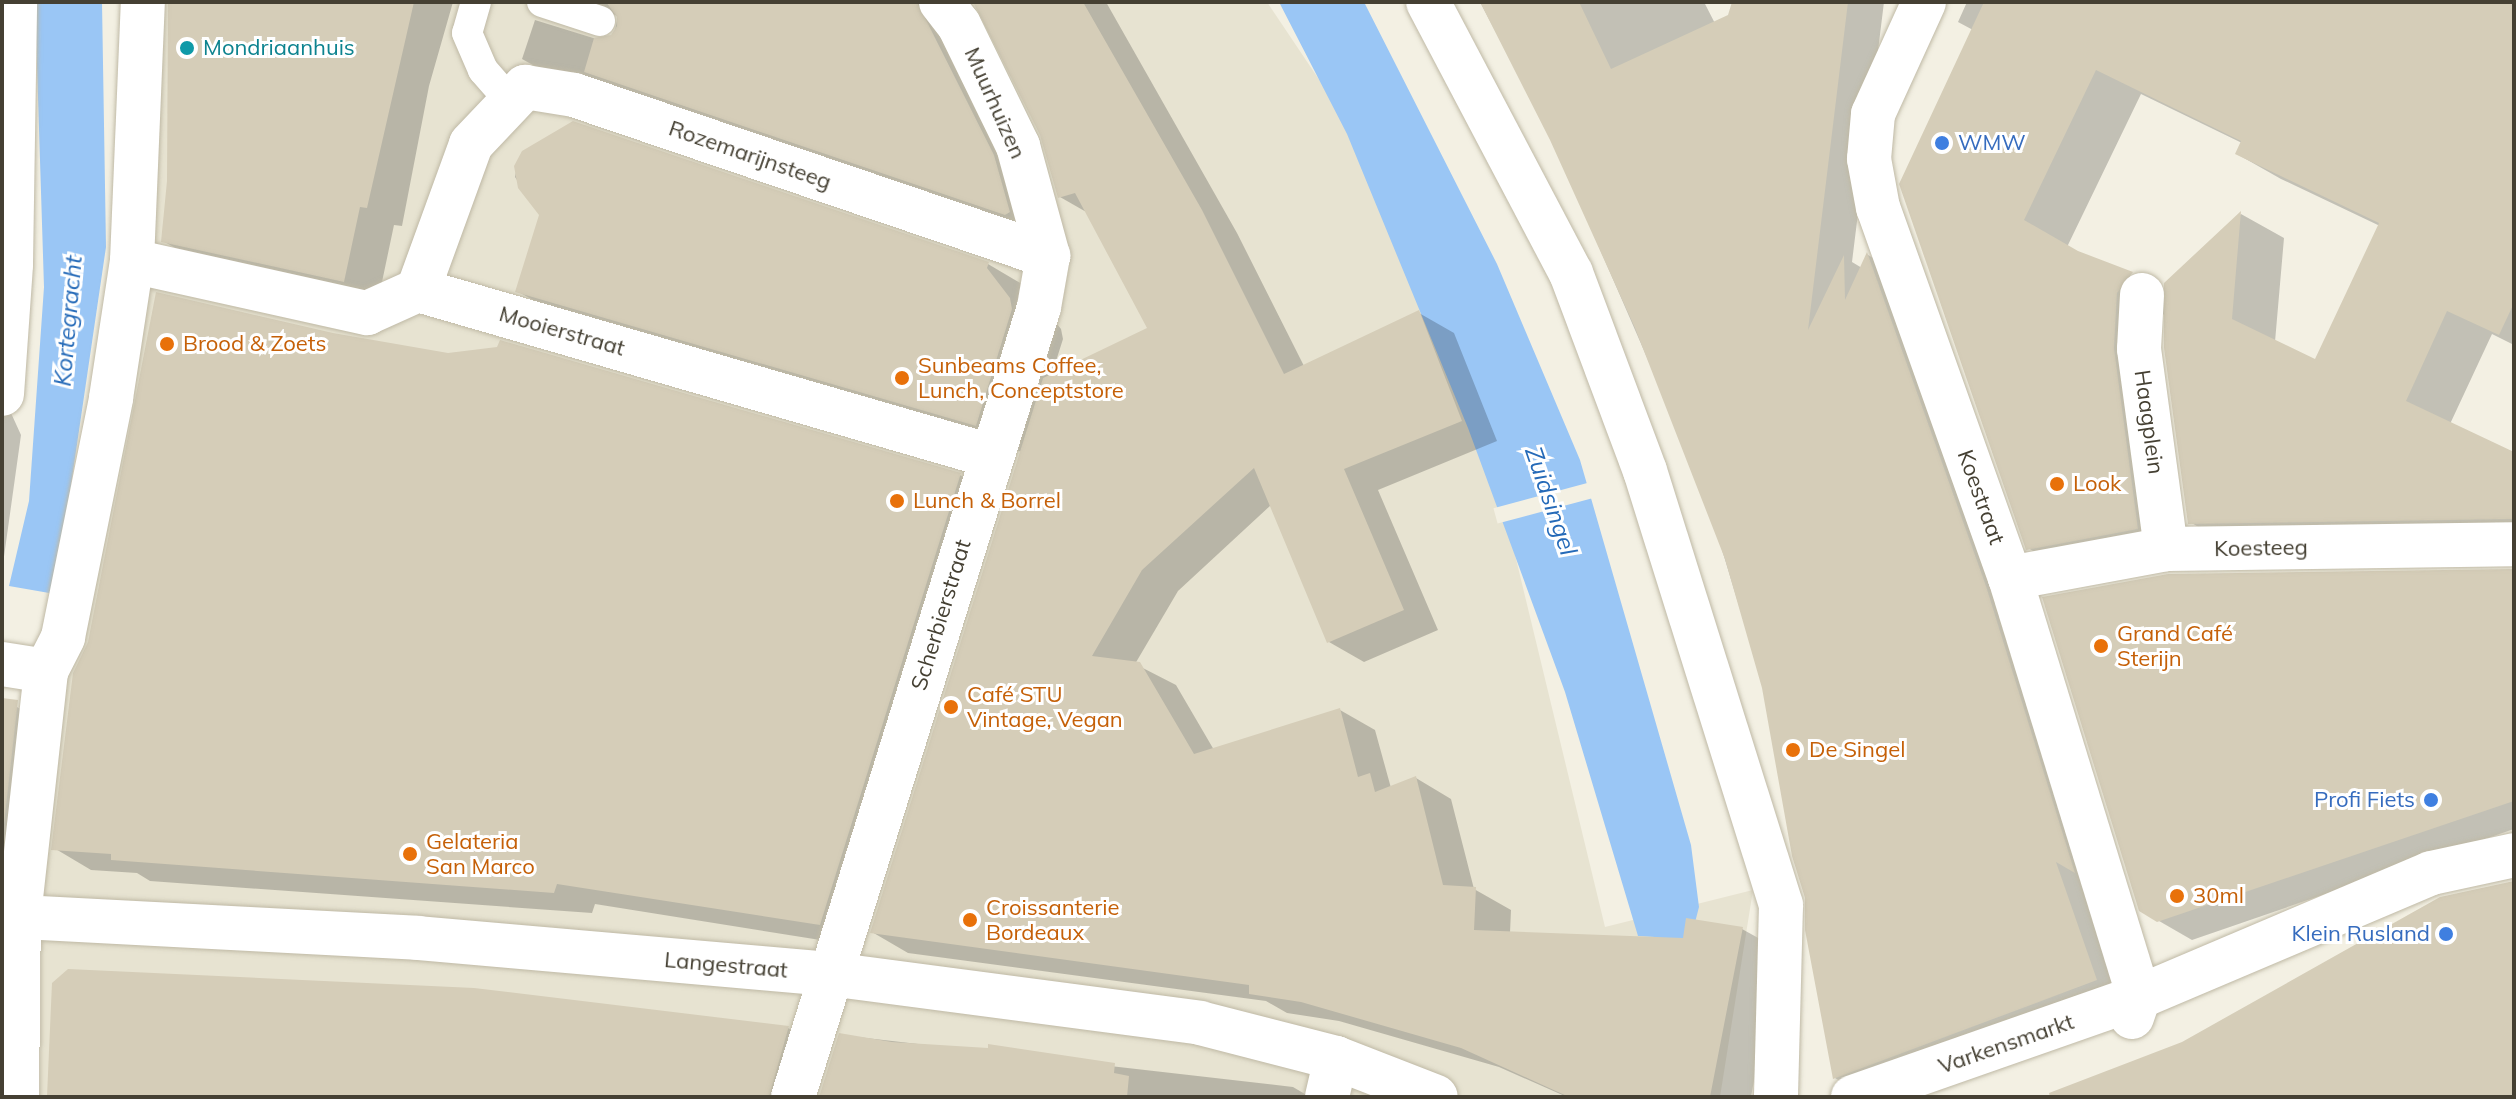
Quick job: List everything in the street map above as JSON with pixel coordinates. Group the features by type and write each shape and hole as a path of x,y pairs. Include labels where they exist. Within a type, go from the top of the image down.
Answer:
{"street":[{"path":"2,394 11,264 15,2"},
{"path":"17,1097 11,916 46,671 63,637 111,398 132,261 143,2"},
{"name":"Muurhuizen","path":"941,2 959,25 1018,146 1048,256"},
{"path":"1428,2 1571,273 1650,486 1781,905 1776,1097"},
{"name":"Koestraat","path":"1924,2 1873,114 1869,159 1878,208 2010,578 2135,1007"},
{"name":"Rozemarijnsteeg","path":"418,290 471,144 525,87 574,95 1048,256"},
{"name":"Scherbierstraat","path":"793,1097 1039,307 1048,256"},
{"path":"132,261 367,313 418,290"},
{"name":"Mooierstraat","path":"418,290 991,456"},
{"name":"Haagplein","path":"2142,295 2139,349 2166,549"},
{"name":"Koesteeg","path":"2010,578 2166,549 2514,544"},
{"path":"2,664 46,671"},
{"name":"Varkensmarkt","path":"1853,1097 2135,1007 2431,873 2514,855"},
{"name":"Langestraat","path":"11,916 418,938 830,974 1200,1023 1331,1078 1436,1097"}],"lane":[{"path":"476,2 467,33 483,70 511,102"},
{"path":"542,2 600,21"}],"shaded area":[{"path":"148,2 1267,2 1367,151 1480,410 1605,927 1753,890 1720,1097 40,1097 42,848"}],"water":[{"name":"Kortegracht","path":"35,2 102,2 106,247 55,594 9,586 29,501 44,287"},
{"name":"Zuidsingel","path":"1279,2 1364,2 1497,264 1580,460 1691,845 1699,907 1666,1035 1649,1009 1655,937 1638,936 1565,692 1468,428 1347,134"}],"pier":[{"path":"1591,482 1595,497 1498,524 1493,508"}],"building":[{"name":"Mondriaanhuis","path":"168,2 414,2 367,208 360,207 344,282 161,242 167,181"},
{"path":"606,2 917,2 994,155 1010,212 1005,215 584,72 594,38 611,35 617,26 617,17"},
{"path":"973,2 1083,2 1202,210 1284,374 1419,310 1462,421 1344,469 1404,610 1327,643 1254,468 1142,570 1092,656 1140,662 1194,754 1340,708 1358,777 1370,773 1375,792 1416,776 1443,885 1476,887 1474,930 1683,938 1686,918 1743,927 1710,1097 1569,1097 1461,1048 1301,1002 1249,994 1249,985 870,933 1043,378 1147,328 1075,193 1058,198 1040,135"},
{"path":"1480,2 1579,2 1611,69 1728,15 1732,2 1848,2 1808,330 1844,255 1845,300 1867,252 1986,586 2075,873 2056,862 2097,980 1833,1079 1805,930 1805,898 1792,856 1762,688 1725,559 1635,328 1550,140"},
{"path":"1984,2 2514,2 2514,303 2499,335 2447,311 2406,401 2514,452 2514,519 2188,524 2164,348 2164,283 2241,211 2232,319 2315,359 2379,223 2235,154 2241,141 2096,70 2024,220 2078,251 2133,272 2117,293 2114,348 2138,529 2026,550 1899,184"},
{"path":"573,121 989,262 987,268 1010,298 1012,309 976,426 515,292 539,215 518,188 514,166 522,151"},
{"path":"156,292 333,333 448,353 497,347 500,340 961,473 820,925 557,884 554,893 111,860 111,854 51,850 73,673 88,642"},
{"path":"2514,569 2514,801 2157,922 2139,911 2042,597 2168,574"},
{"path":"2,698 18,700 2,842"},
{"path":"2514,881 2514,1097 2050,1097 2049,1093 2182,1042 2440,897"},
{"path":"68,969 474,988 789,1026 769,1097 47,1097 52,983"},
{"path":"839,1033 892,1042 988,1048 988,1044 1115,1063 1114,1073 1129,1076 1127,1097 819,1097"}],"place":[{"name":"Mondriaanhuis","path":"187,48"},
{"name":"WMW","path":"1942,143"},
{"name":"Brood & Zoets","path":"167,344"},
{"name":"Sunbeams Coffee, Lunch, Conceptstore","path":"902,378"},
{"name":"Look","path":"2057,484"},
{"name":"Lunch & Borrel","path":"897,501"},
{"name":"Grand Café Sterijn","path":"2101,646"},
{"name":"Café STU Vintage, Vegan","path":"951,707"},
{"name":"De Singel","path":"1793,750"},
{"name":"Profi Fiets","path":"2431,800"},
{"name":"Gelateria San Marco","path":"410,854"},
{"name":"30ml","path":"2177,896"},
{"name":"Croissanterie Bordeaux","path":"970,920"},
{"name":"Klein Rusland","path":"2446,934"}]}
